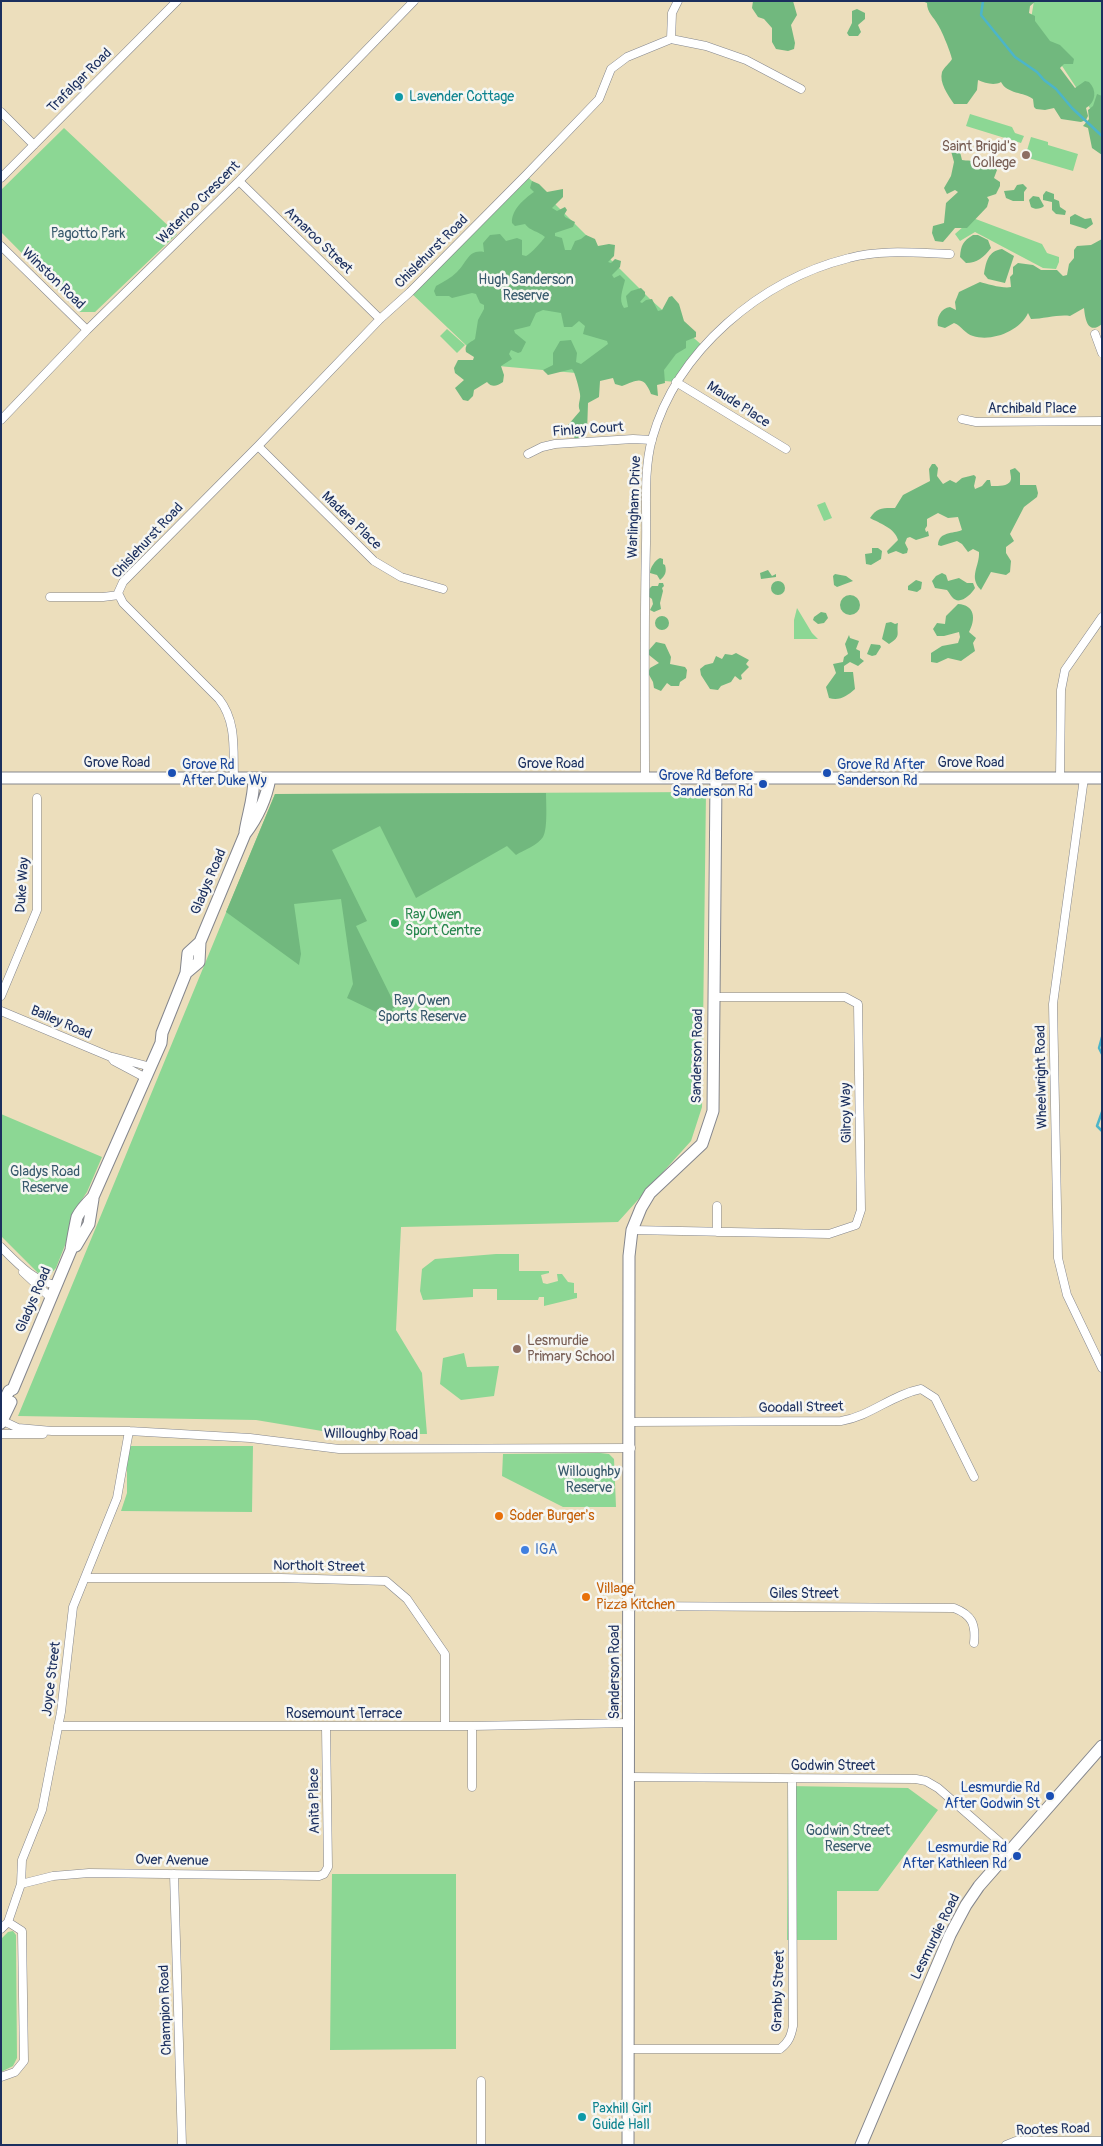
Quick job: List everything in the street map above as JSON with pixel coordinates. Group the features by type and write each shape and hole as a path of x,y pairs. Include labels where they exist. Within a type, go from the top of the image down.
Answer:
{"street":[{"name":"Trafalgar Road","path":"1,178 177,1"},
{"name":"Waterloo Crescent","path":"1,420 87,330 239,181 414,1"},
{"path":"678,1 672,13 671,39 706,46 746,60 801,89"},
{"name":"Chislehurst Road","path":"234,778 233,731 226,708 124,603 119,595 123,582 258,446 380,319 410,292 599,99 611,69 627,57 671,39"},
{"path":"1,112 34,145"},
{"name":"Amaroo Street","path":"239,181 380,319"},
{"name":"Winston Road","path":"1,246 87,330"},
{"name":"Warlingham Drive","path":"646,779 645,577 648,464 652,440 660,416 676,382 710,339 751,304 795,277 849,257 899,252 950,254"},
{"path":"1095,334 1102,353"},
{"name":"Maude Place","path":"676,382 786,449"},
{"name":"Archibald Place","path":"962,419 976,422 1102,421"},
{"name":"Finlay Court","path":"528,454 542,447 555,444 633,439 652,440"},
{"name":"Madera Place","path":"258,446 374,561 401,577 443,589"},
{"name":"Chislehurst Road","path":"50,597 103,597 119,595"},
{"path":"1060,778 1061,690 1065,670 1102,617"},
{"name":"Grove Road","path":"1,778 1102,778"},
{"name":"Gladys Road","path":"245,834 253,799 254,778"},
{"name":"Gladys Road","path":"1,1408 9,1391 13,1389 71,1250 77,1218 93,1197 122,1128 130,1114 146,1072 163,1038 162,1032 186,973 199,962 200,942 245,834 256,818 265,799 270,778"},
{"name":"Wheelwright Road","path":"1084,778 1053,1004 1058,1258 1067,1295 1102,1368"},
{"name":"Sanderson Road","path":"628,2145 630,1723 629,1256 632,1230 641,1208 650,1193 702,1144 713,1111 716,779"},
{"name":"Duke Way","path":"1,996 37,910 38,798"},
{"name":"Gilroy Way","path":"632,1230 828,1234 856,1225 861,1210 858,1004 845,997 714,997"},
{"name":"Bailey Road","path":"1,1012 111,1057 114,1061 146,1072"},
{"path":"717,1206 717,1232"},
{"path":"1,1247 22,1268 42,1282 57,1285"},
{"path":"22,1268 23,1273 51,1298"},
{"name":"Gladys Road","path":"2,1421 15,1393 13,1389"},
{"name":"Goodall Street","path":"630,1422 840,1421 858,1418 906,1392 920,1389 935,1398 974,1477"},
{"name":"Willoughby Road","path":"2,1421 18,1428 52,1431 129,1431 250,1438 339,1449 630,1448"},
{"name":"Willoughby Road","path":"1,1434 43,1434 52,1431"},
{"name":"Joyce Street","path":"1,1929 8,1922 21,1884 22,1860 42,1810 58,1726 73,1607 117,1498 129,1431"},
{"name":"Northolt Street","path":"86,1578 271,1578 386,1581 408,1598 445,1654 445,1726"},
{"name":"Giles Street","path":"630,1606 954,1608 967,1614 973,1621 975,1629 974,1643"},
{"name":"Rosemount Terrace","path":"58,1726 472,1726 630,1723"},
{"name":"Anita Place","path":"324,1874 328,1867 326,1726"},
{"path":"472,1726 472,1788"},
{"name":"Lesmurdie Road","path":"861,2145 960,1916 979,1886 1102,1746"},
{"name":"Godwin Street","path":"629,1778 916,1779 926,1781 938,1788 1010,1851"},
{"name":"Granby Street","path":"628,2049 780,2049 787,2044 793,2026 792,1778"},
{"name":"Over Avenue","path":"21,1884 68,1874 319,1876 324,1874"},
{"name":"Champion Road","path":"174,1874 182,2145"},
{"path":"1,2077 14,2072 24,2061 22,1931 8,1922"},
{"path":"481,2081 481,2145"},
{"name":"Rootes Road","path":"1006,2145 1016,2141 1102,2141"}],"green space":[{"path":"753,1 793,1 797,15 791,25 795,43 794,49 788,51 776,49 772,42 772,28 764,19 758,17 752,8"},
{"path":"922,1 1036,1 1030,6 1029,13 1035,16 1035,21 1050,41 1060,45 1074,59 1073,64 1064,64 1060,68 1075,88 1085,81 1092,85 1094,96 1092,103 1086,108 1088,116 1086,120 1081,122 1061,119 1054,108 1036,109 1033,99 1007,89 1001,82 992,84 978,80 977,90 967,104 954,104 945,89 941,76 943,70 952,59 942,32 928,10 927,3"},
{"path":"1034,1 1102,1 1102,123 1099,122 1031,19"},
{"path":"857,9 865,13 865,19 858,25 861,32 858,36 849,36 847,33 852,23 852,11"},
{"path":"1097,94 1102,96 1102,155 1092,148 1088,128 1083,126 1089,119 1088,110 1093,106"},
{"path":"970,114 1012,127 1015,133 1024,136 1021,143 966,126"},
{"name":"Pagotto Park","path":"64,128 177,234 95,312 80,312 1,232 1,190"},
{"path":"1031,137 1048,142 1048,145 1078,154 1073,171 1025,157"},
{"path":"954,149 960,152 962,160 981,162 994,167 997,170 994,178 1000,182 1000,186 996,194 987,197 989,200 987,207 967,228 955,228 943,242 935,241 932,233 933,226 944,223 946,203 958,192 955,190 947,194 944,188 951,176 954,162 951,151"},
{"name":"Hugh Sanderson Reserve","path":"526,175 651,300 704,347 676,382 487,365 410,292"},
{"name":"Hugh Sanderson Reserve","path":"532,181 539,184 547,192 563,189 563,197 552,208 557,211 565,207 567,210 564,215 565,217 575,222 573,227 555,233 555,236 562,238 565,250 571,250 575,241 586,235 595,239 598,246 615,245 614,256 608,262 611,263 615,259 621,261 620,267 612,275 614,278 620,275 625,280 621,298 624,308 628,307 626,296 631,291 641,288 645,292 645,296 640,302 652,299 658,311 662,310 669,297 672,296 679,304 684,321 696,332 696,337 686,341 686,348 676,354 664,370 665,383 657,385 658,396 651,394 642,381 622,386 615,384 613,378 600,381 599,397 588,403 587,433 576,439 568,432 568,425 580,411 580,394 573,371 572,369 548,375 543,370 553,365 553,353 560,341 571,340 577,353 576,362 581,364 608,344 607,341 583,334 585,326 579,321 572,327 564,327 561,313 543,310 536,313 530,326 514,330 526,342 521,352 518,353 511,350 509,354 512,359 501,366 504,375 503,382 495,386 487,382 474,390 473,396 468,401 463,400 455,388 464,380 455,373 454,368 458,360 473,360 474,357 466,352 466,347 475,339 478,320 484,305 480,303 476,294 472,293 452,298 449,296 436,296 434,291 436,286 457,272 471,255 484,252 483,243 490,235 500,234 506,241 517,238 522,240 522,255 526,256 531,253 545,237 525,224 515,226 512,223 512,218 522,201 534,192 530,188"},
{"path":"1023,184 1027,188 1024,192 1024,201 1013,201 1006,198 1004,191 1014,190 1017,185"},
{"path":"1046,191 1054,194 1054,199 1059,201 1060,207 1066,211 1065,215 1056,214 1052,210 1052,202 1043,200 1043,195"},
{"path":"1033,196 1039,197 1044,206 1038,209 1031,207 1029,200"},
{"path":"1075,214 1085,219 1091,218 1093,224 1086,229 1070,224 1070,217"},
{"path":"973,218 1042,244 1047,253 1059,257 1056,269 1043,268 975,232 960,241 955,234"},
{"path":"973,235 978,235 988,240 991,248 980,259 966,263 960,257 961,249 965,241"},
{"path":"1102,239 1102,324 1097,327 1090,327 1084,308 1070,316 1031,319 1028,313 1019,325 1005,334 997,336 980,337 970,335 954,323 945,328 938,326 939,317 944,309 950,307 956,310 955,302 959,292 980,282 1000,287 1011,287 1010,277 1013,274 1013,267 1018,263 1033,265 1041,270 1057,270 1063,276 1067,275 1069,264 1074,258 1074,250 1077,246 1091,245"},
{"path":"1002,249 1014,256 1005,283 988,279 984,274 987,261 991,255 997,250"},
{"path":"447,329 465,345 457,353 440,336"},
{"path":"932,464 935,464 938,468 937,476 943,484 950,480 956,483 962,478 974,475 976,477 975,489 982,486 987,480 990,480 991,486 1003,486 1010,482 1010,470 1015,468 1020,473 1020,485 1036,485 1037,497 1024,507 1010,534 1014,541 1006,547 1006,553 1011,561 1010,572 1006,575 991,572 981,590 975,581 979,552 973,549 968,552 957,541 941,546 938,545 939,540 944,535 962,530 958,517 948,518 938,513 927,519 925,529 926,532 928,531 929,536 916,540 910,537 907,538 905,543 908,549 907,553 903,554 896,551 888,554 887,551 898,540 894,532 870,518 878,510 895,508 903,495 930,481 929,469"},
{"path":"825,502 832,518 824,521 817,505"},
{"path":"872,548 878,548 882,551 881,559 871,565 866,564 865,554 872,553"},
{"path":"660,558 663,559 666,570 660,580 657,575 650,573 653,564"},
{"path":"768,570 772,576 776,574 776,577 761,579 760,573"},
{"path":"942,573 946,575 948,581 959,578 967,583 973,583 975,588 965,598 961,600 955,599 947,590 935,588 932,581"},
{"path":"835,574 846,576 853,581 837,587 834,585 833,576"},
{"path":"916,580 922,582 921,589 917,592 908,590 908,586"},
{"path":"775,581 781,581 785,588 781,595 775,595 771,591 771,585"},
{"path":"659,583 663,583 664,586 660,603 661,609 654,612 650,610 653,604 652,599 648,596 648,590 652,586 658,586"},
{"path":"850,595 857,598 860,605 857,612 850,615 843,612 840,605 843,598"},
{"path":"958,604 964,605 971,610 973,622 969,632 976,638 973,643 975,651 961,661 948,658 937,663 931,662 931,653 942,646 958,643 959,632 937,636 933,629 937,623 945,624 946,616"},
{"path":"797,608 812,633 818,639 794,639 794,620"},
{"path":"821,612 826,613 828,618 824,623 818,624 813,620"},
{"path":"659,616 665,616 669,623 665,630 659,630 655,626 655,620"},
{"path":"886,623 898,623 898,635 889,644 882,639"},
{"path":"849,635 850,638 859,641 856,649 860,651 860,658 864,661 858,666 850,662 844,666 844,672 853,672 855,689 843,697 837,699 829,698 826,687 836,673 833,664 843,662 844,657 848,654 845,644"},
{"path":"656,642 665,644 671,657 670,664 685,667 687,670 686,678 680,682 679,686 671,686 667,683 661,691 654,688 648,673 650,668 659,663 649,655 649,650"},
{"path":"871,644 880,645 881,647 876,655 867,654"},
{"path":"736,653 749,660 746,664 749,667 741,675 742,679 740,680 735,676 731,682 721,686 718,690 710,689 701,675 700,669 705,665 713,663 716,656 722,659 725,654 732,655"},
{"name":"Ray Owen Sports Reserve","path":"706,792 702,1107 691,1141 618,1222 401,1227 396,1330 422,1373 427,1434 340,1434 256,1420 18,1416 275,794"},
{"path":"546,793 546,828 543,837 538,842 516,855 507,846 416,898 380,826 332,850 367,921 356,926 396,1007 392,1009 399,1023 347,998 353,984 341,899 294,904 301,954 299,965 226,912 275,794"},
{"name":"Gladys Road Reserve","path":"1,1114 102,1157 87,1192 72,1214 71,1230 56,1268 49,1276 40,1275 1,1236"},
{"path":"519,1254 519,1271 549,1271 549,1273 541,1275 543,1283 547,1284 558,1281 557,1274 562,1274 568,1282 574,1283 574,1293 577,1293 577,1298 544,1306 544,1297 539,1297 538,1300 497,1300 497,1289 473,1289 473,1297 423,1300 420,1291 422,1269 435,1259"},
{"path":"464,1353 467,1367 499,1366 494,1396 461,1400 440,1384 443,1358"},
{"path":"127,1446 253,1446 252,1512 121,1511 127,1493"},
{"name":"Willoughby Reserve","path":"503,1454 609,1454 614,1459 616,1507 563,1507 502,1476"},
{"name":"Godwin Street Reserve","path":"788,1786 908,1788 938,1810 878,1891 837,1891 837,1940 787,1940"},
{"path":"332,1874 456,1874 456,2049 330,2050"},
{"path":"13,1931 16,1935 17,2058 13,2066 1,2072 1,1939 8,1932"}],"waterway":[{"path":"983,1 981,15 1015,57 1037,72 1056,89 1072,108 1102,136"},
{"path":"1102,1037 1099,1048 1102,1054"},
{"path":"1102,1112 1097,1126 1102,1131"}],"place":[{"name":"Lavender Cottage","path":"399,97"},
{"name":"Saint Brigid's College","path":"1026,155"},
{"name":"Grove Rd After Duke Wy","path":"172,773"},
{"name":"Grove Rd After Sanderson Rd","path":"827,773"},
{"name":"Grove Rd Before Sanderson Rd","path":"763,784"},
{"name":"Ray Owen Sport Centre","path":"395,923"},
{"name":"Lesmurdie Primary School","path":"517,1349"},
{"name":"Soder Burger's","path":"499,1516"},
{"name":"IGA","path":"525,1550"},
{"name":"Village Pizza Kitchen","path":"586,1597"},
{"name":"Lesmurdie Rd After Godwin St","path":"1050,1796"},
{"name":"Lesmurdie Rd After Kathleen Rd","path":"1017,1856"},
{"name":"Paxhill Girl Guide Hall","path":"582,2117"}]}
